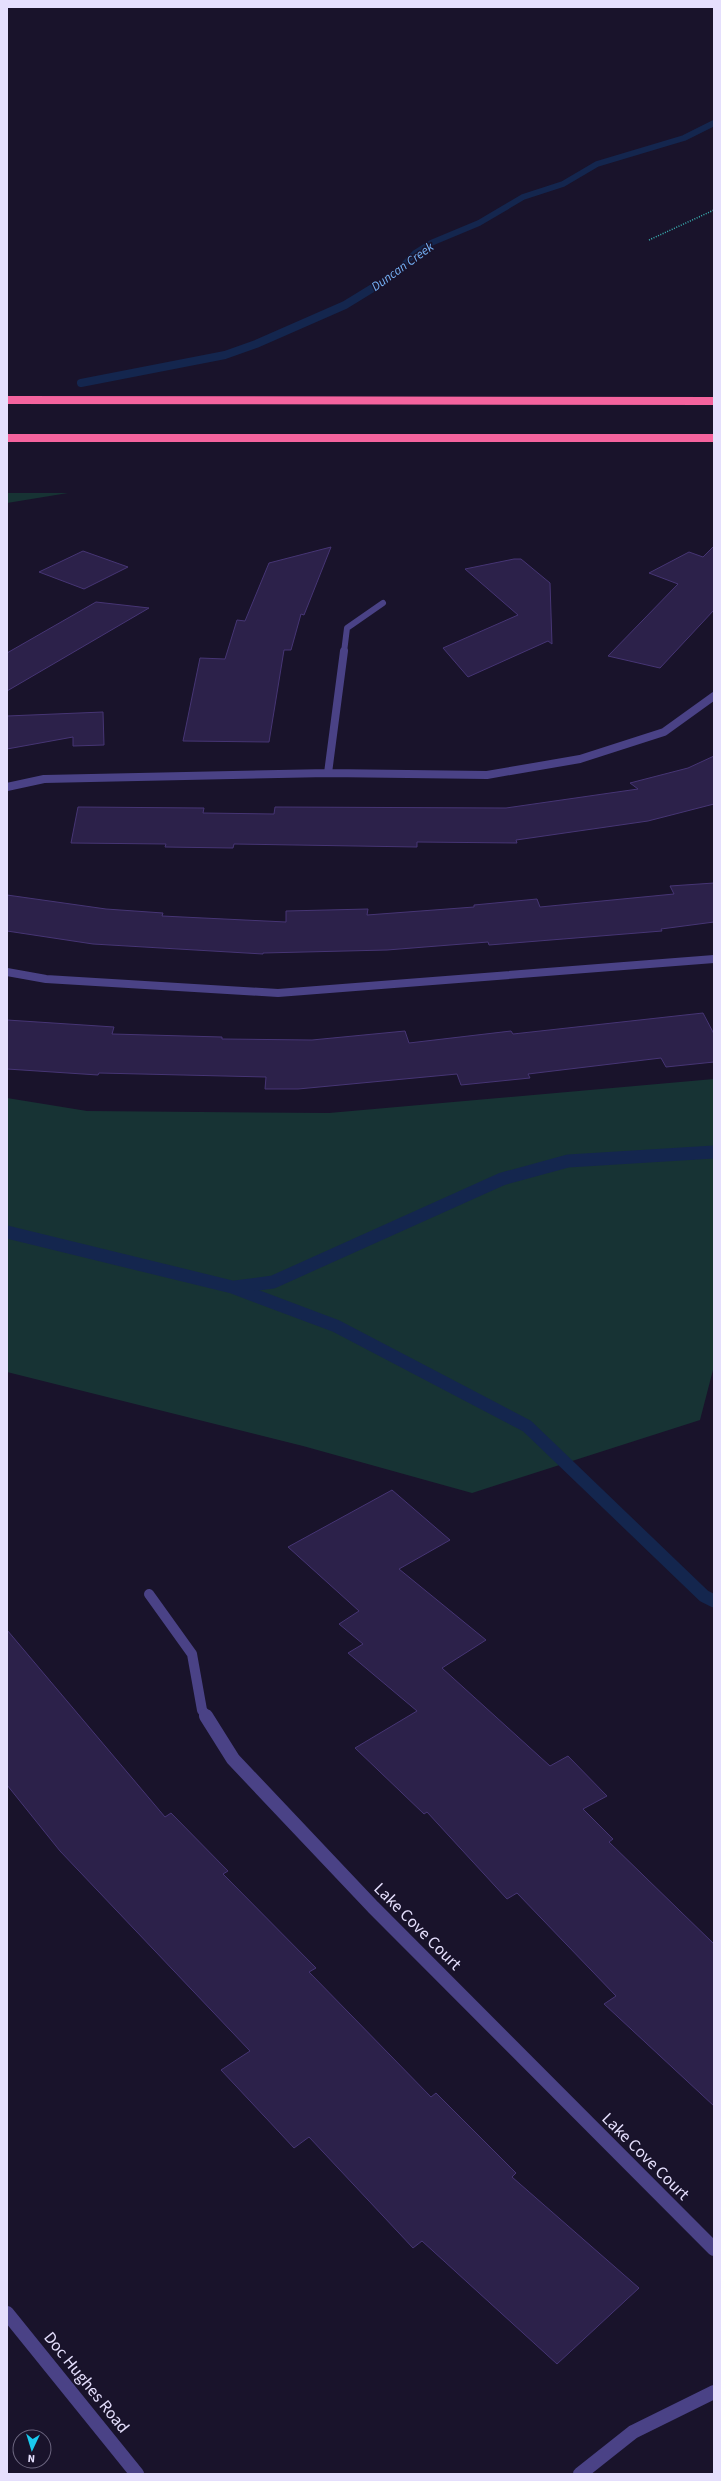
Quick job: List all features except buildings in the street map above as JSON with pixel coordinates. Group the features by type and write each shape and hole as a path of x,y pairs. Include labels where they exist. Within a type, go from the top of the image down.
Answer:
{"highway":[{"path":"7,400 714,401"},
{"path":"7,438 714,438"}],"street":[{"path":"328,772 348,628 383,603"},
{"path":"7,787 44,779 328,772 487,775 580,759 664,732 714,696"},
{"path":"7,972 46,979 278,993 714,959"},
{"name":"Lake Cove Court","path":"149,1594 192,1654 202,1710 233,1759 373,1907 714,2249"},
{"name":"Doc Hughes Road","path":"7,2313 137,2474"},
{"path":"580,2474 633,2432 714,2392"}],"path":[{"path":"649,240 714,210"}],"green space":[{"path":"7,493 68,493 7,503"},
{"path":"714,1079 714,1366 700,1420 472,1493 303,1446 7,1372 7,1098 87,1111 329,1113"}],"waterway":[{"name":"Duncan Creek","path":"375,287 395,274 415,253 431,243 479,223 523,197 563,184 597,164 684,138 714,123"},
{"name":"Duncan Creek","path":"81,383 225,355 256,344 345,305 376,286"},
{"path":"235,1287 273,1282 502,1179 568,1161 714,1152"},
{"path":"7,1232 232,1287 336,1326 527,1426 704,1596 714,1601"}]}
